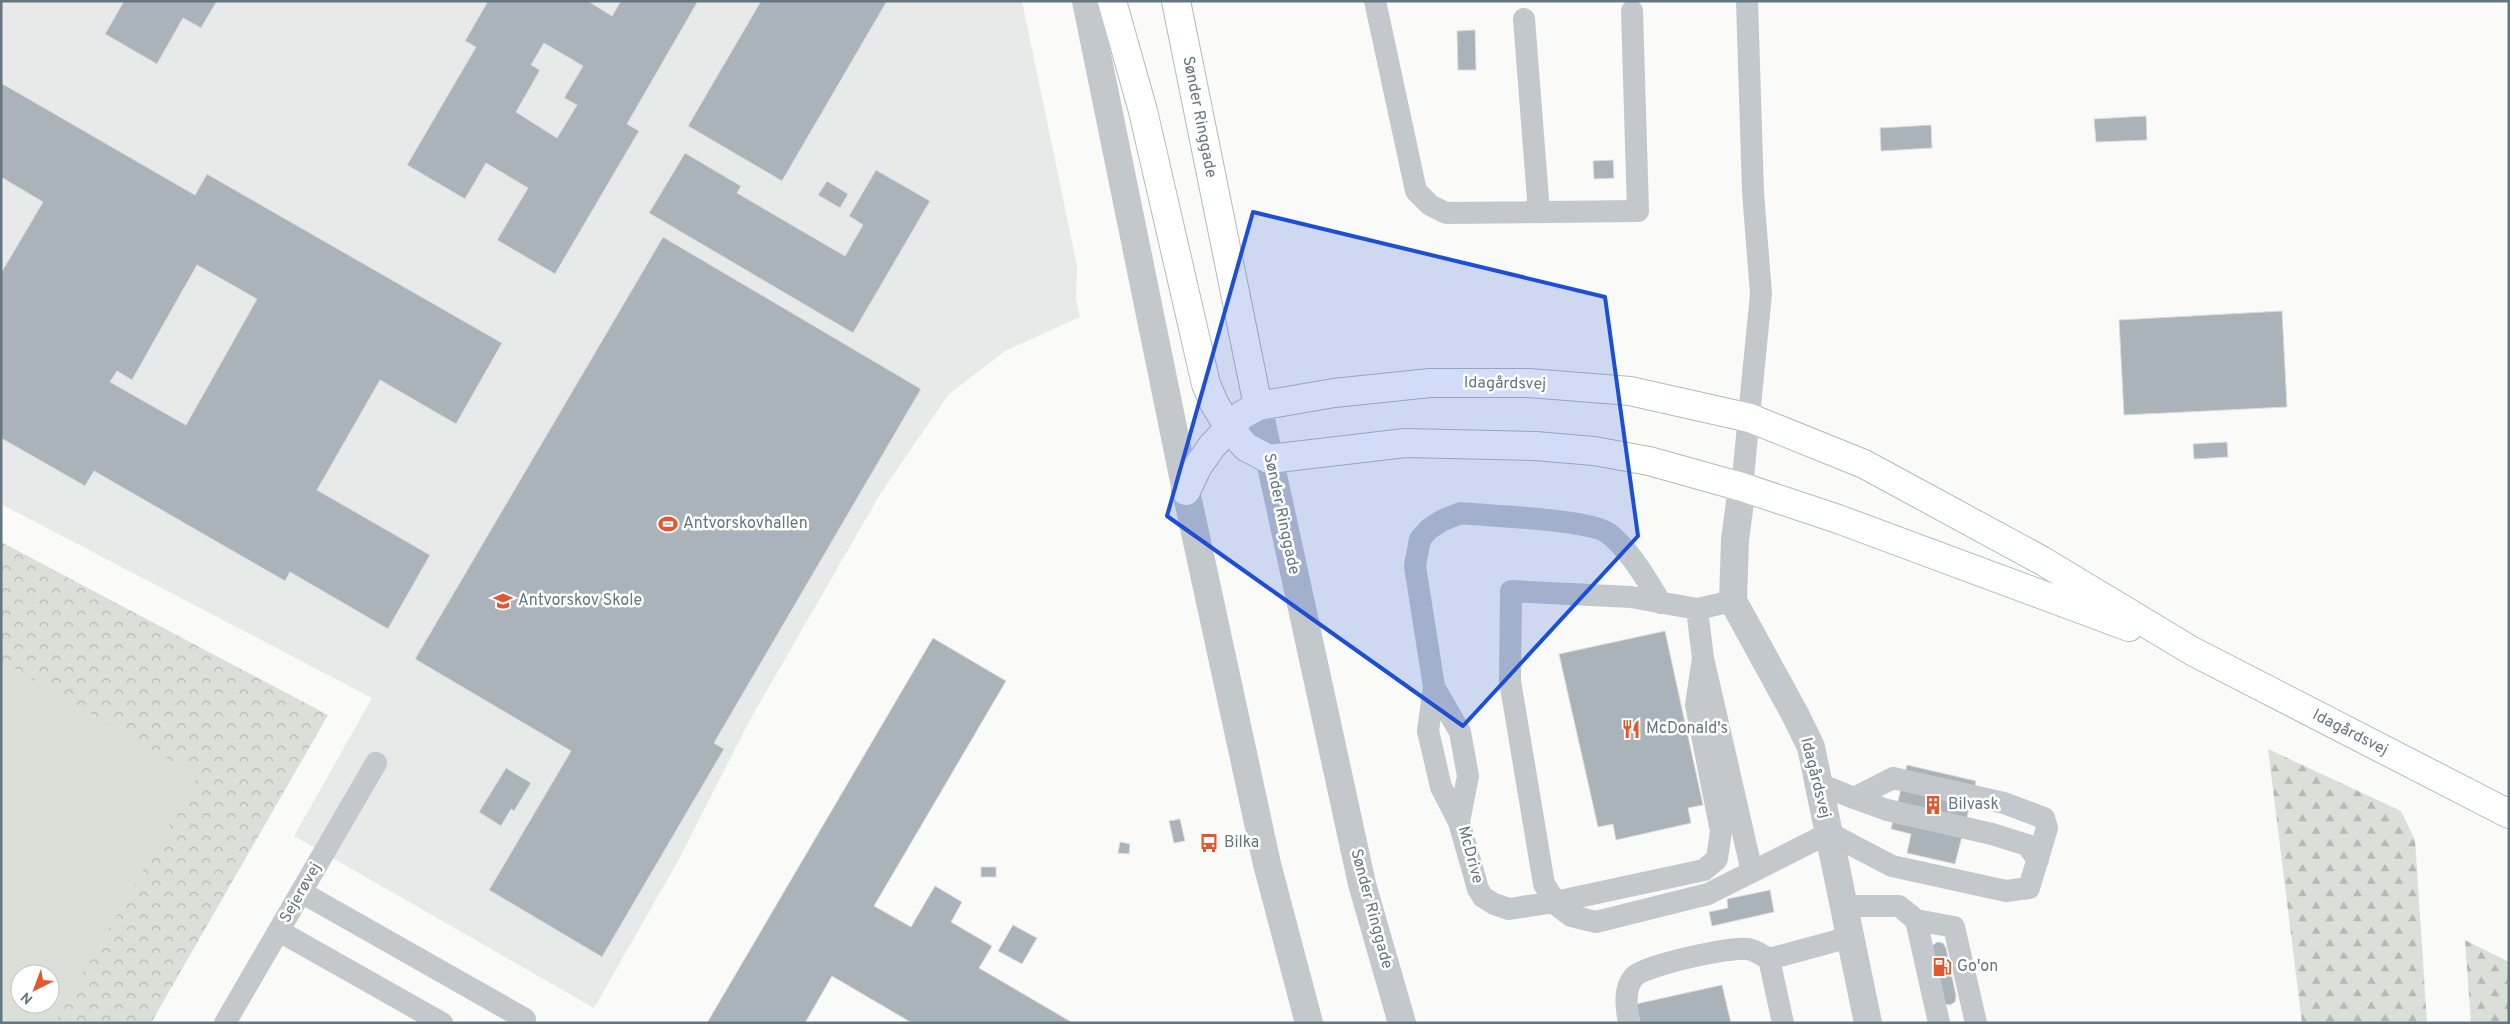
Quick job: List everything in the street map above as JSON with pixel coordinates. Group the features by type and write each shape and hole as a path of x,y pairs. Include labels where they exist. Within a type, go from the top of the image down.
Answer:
{"main road":[{"path":"1112,1 1143,111 1206,384 1228,428 1246,447 1269,459"},
{"name":"Sønder Ringgade","path":"1176,1 1258,406"},
{"name":"Idagårdsvej","path":"1258,406 1334,393 1430,383 1529,383 1630,391 1750,418 1864,464 2041,560 2192,651 2509,814"},
{"path":"1186,491 1198,466 1228,428 1242,414 1258,406"},
{"name":"Idagårdsvej","path":"1269,459 1406,443 1535,446 1594,451 1649,461 1742,487 1838,519 2192,651"}],"street":[{"path":"1086,1 1186,491 1266,864 1309,1023"},
{"name":"Sønder Ringgade","path":"1258,406 1362,884 1402,1023"},
{"name":"Idagårdsvej","path":"1742,487 1734,540 1733,601 1811,747 1868,1023"}],"lane":[{"path":"1375,1 1416,191 1430,205 1446,213 1638,211 1632,11"},
{"path":"1747,1 1754,192 1761,294 1750,418"},
{"path":"1524,19 1539,212"},
{"name":"Idagårdsvej","path":"1742,487 1750,418"},
{"name":"McDrive","path":"1679,606 1607,532 1573,523 1461,514 1443,520 1429,529 1420,539 1415,566 1434,687 1460,732 1468,776 1459,822 1474,880 1483,897 1494,904 1509,909 1555,902 1704,870 1716,858 1721,831 1696,705 1703,658"},
{"path":"1733,601 1679,606 1631,597 1512,590 1510,681 1544,884 1555,902 1571,916 1596,922 1708,894 1829,833 1892,866 2006,891 2029,888 2046,828 2044,818 2004,803 1893,778 1854,798"},
{"path":"1679,606 1703,658 1752,872"},
{"path":"1434,687 1428,731 1441,787 1459,822"},
{"name":"Sejerøvej","path":"225,1023 376,763"},
{"path":"1819,784 1887,810 1992,834 2027,845 2038,860"},
{"path":"301,892 526,1019 524,1023"},
{"path":"1844,906 1899,906 1916,920 1954,927 1976,1023"},
{"path":"1916,920 1939,1023"},
{"path":"279,931 442,1023"},
{"path":"1629,1023 1626,1009 1627,991 1634,976 1647,969 1721,951 1749,949 1769,959 1850,937"},
{"path":"1769,959 1783,1023"}],"highlighted area":[{"path":"1253,212 1605,297 1638,536 1463,726 1167,516"}],"shaded area":[{"name":"Antvorskov Skole","path":"1,1 1022,1 1077,266 1076,299 1080,317 1005,351 948,395 879,496 751,718 678,861 594,1008 294,836 372,698 1,504"}],"green space":[{"path":"1,542 328,715 151,1023 1,1023"},
{"path":"1,661 198,776 60,1013 60,964 10,964 10,1014 59,1014 54,1023 1,1023"},
{"path":"2268,749 2401,811 2415,840 2427,1023 2302,1023"},
{"path":"2465,940 2509,962 2509,1023 2471,1023"}],"building":[{"path":"124,1 217,1 201,28 183,18 157,64 105,34"},
{"path":"488,1 588,1 612,16 621,1 698,1 627,124 639,131 555,274 497,240 528,188 486,163 465,199 407,165 476,47 465,41","holes":["544,43 583,66 564,98 577,105 557,138 516,112 540,70 531,65"]},
{"path":"761,1 887,1 782,181 688,126"},
{"path":"1475,30 1476,70 1458,70 1457,31"},
{"path":"1,83 195,195 207,174 502,343 456,424 380,380 317,490 430,555 388,629 290,572 285,581 94,471 85,486 1,438 1,273 43,202 1,177","holes":["197,265 257,299 186,425 110,382 117,371 132,380"]},
{"path":"2146,116 2147,140 2096,142 2094,119"},
{"path":"1931,125 1932,148 1881,151 1880,128"},
{"path":"685,153 741,186 737,193 845,256 863,225 849,216 876,170 930,201 853,333 649,213"},
{"path":"1613,160 1614,178 1594,179 1593,161"},
{"path":"827,181 848,194 840,208 818,195"},
{"name":"Antvorskovhallen","path":"663,237 921,389 714,743 724,749 602,957 489,890 571,751 415,659"},
{"path":"2282,311 2287,407 2124,415 2119,320"},
{"path":"2227,442 2228,457 2194,459 2193,444"},
{"name":"McDonald's","path":"1665,631 1703,805 1688,808 1691,823 1616,840 1613,824 1598,827 1559,654"},
{"path":"933,638 1006,681 874,906 911,927 935,886 962,902 951,922 992,946 979,968 1073,1023 912,1023 832,976 805,1023 707,1023"},
{"name":"Bilvask","path":"1907,765 1976,781 1955,864 1907,853 1911,834 1891,829"},
{"path":"506,768 531,783 514,811 511,809 501,826 479,812"},
{"path":"1180,819 1185,841 1174,843 1169,821"},
{"path":"1120,842 1130,844 1129,854 1118,853"},
{"path":"981,867 996,867 996,877 981,877"},
{"path":"1770,890 1774,912 1712,926 1709,912 1728,908 1727,899"},
{"path":"1013,925 1037,938 1022,964 998,951"},
{"path":"1937,942 1943,943 1946,948 1956,996 1955,1002 1950,1005 1944,1004 1932,946"},
{"path":"1722,985 1731,1023 1640,1023 1636,1004"}],"place":[{"name":"Antvorskovhallen","path":"668,524"},
{"name":"Antvorskov Skole","path":"503,601"},
{"name":"McDonald's","path":"1631,729"},
{"name":"Bilvask","path":"1933,805"},
{"name":"Bilka","path":"1209,843"},
{"name":"Go'on","path":"1942,967"}]}
